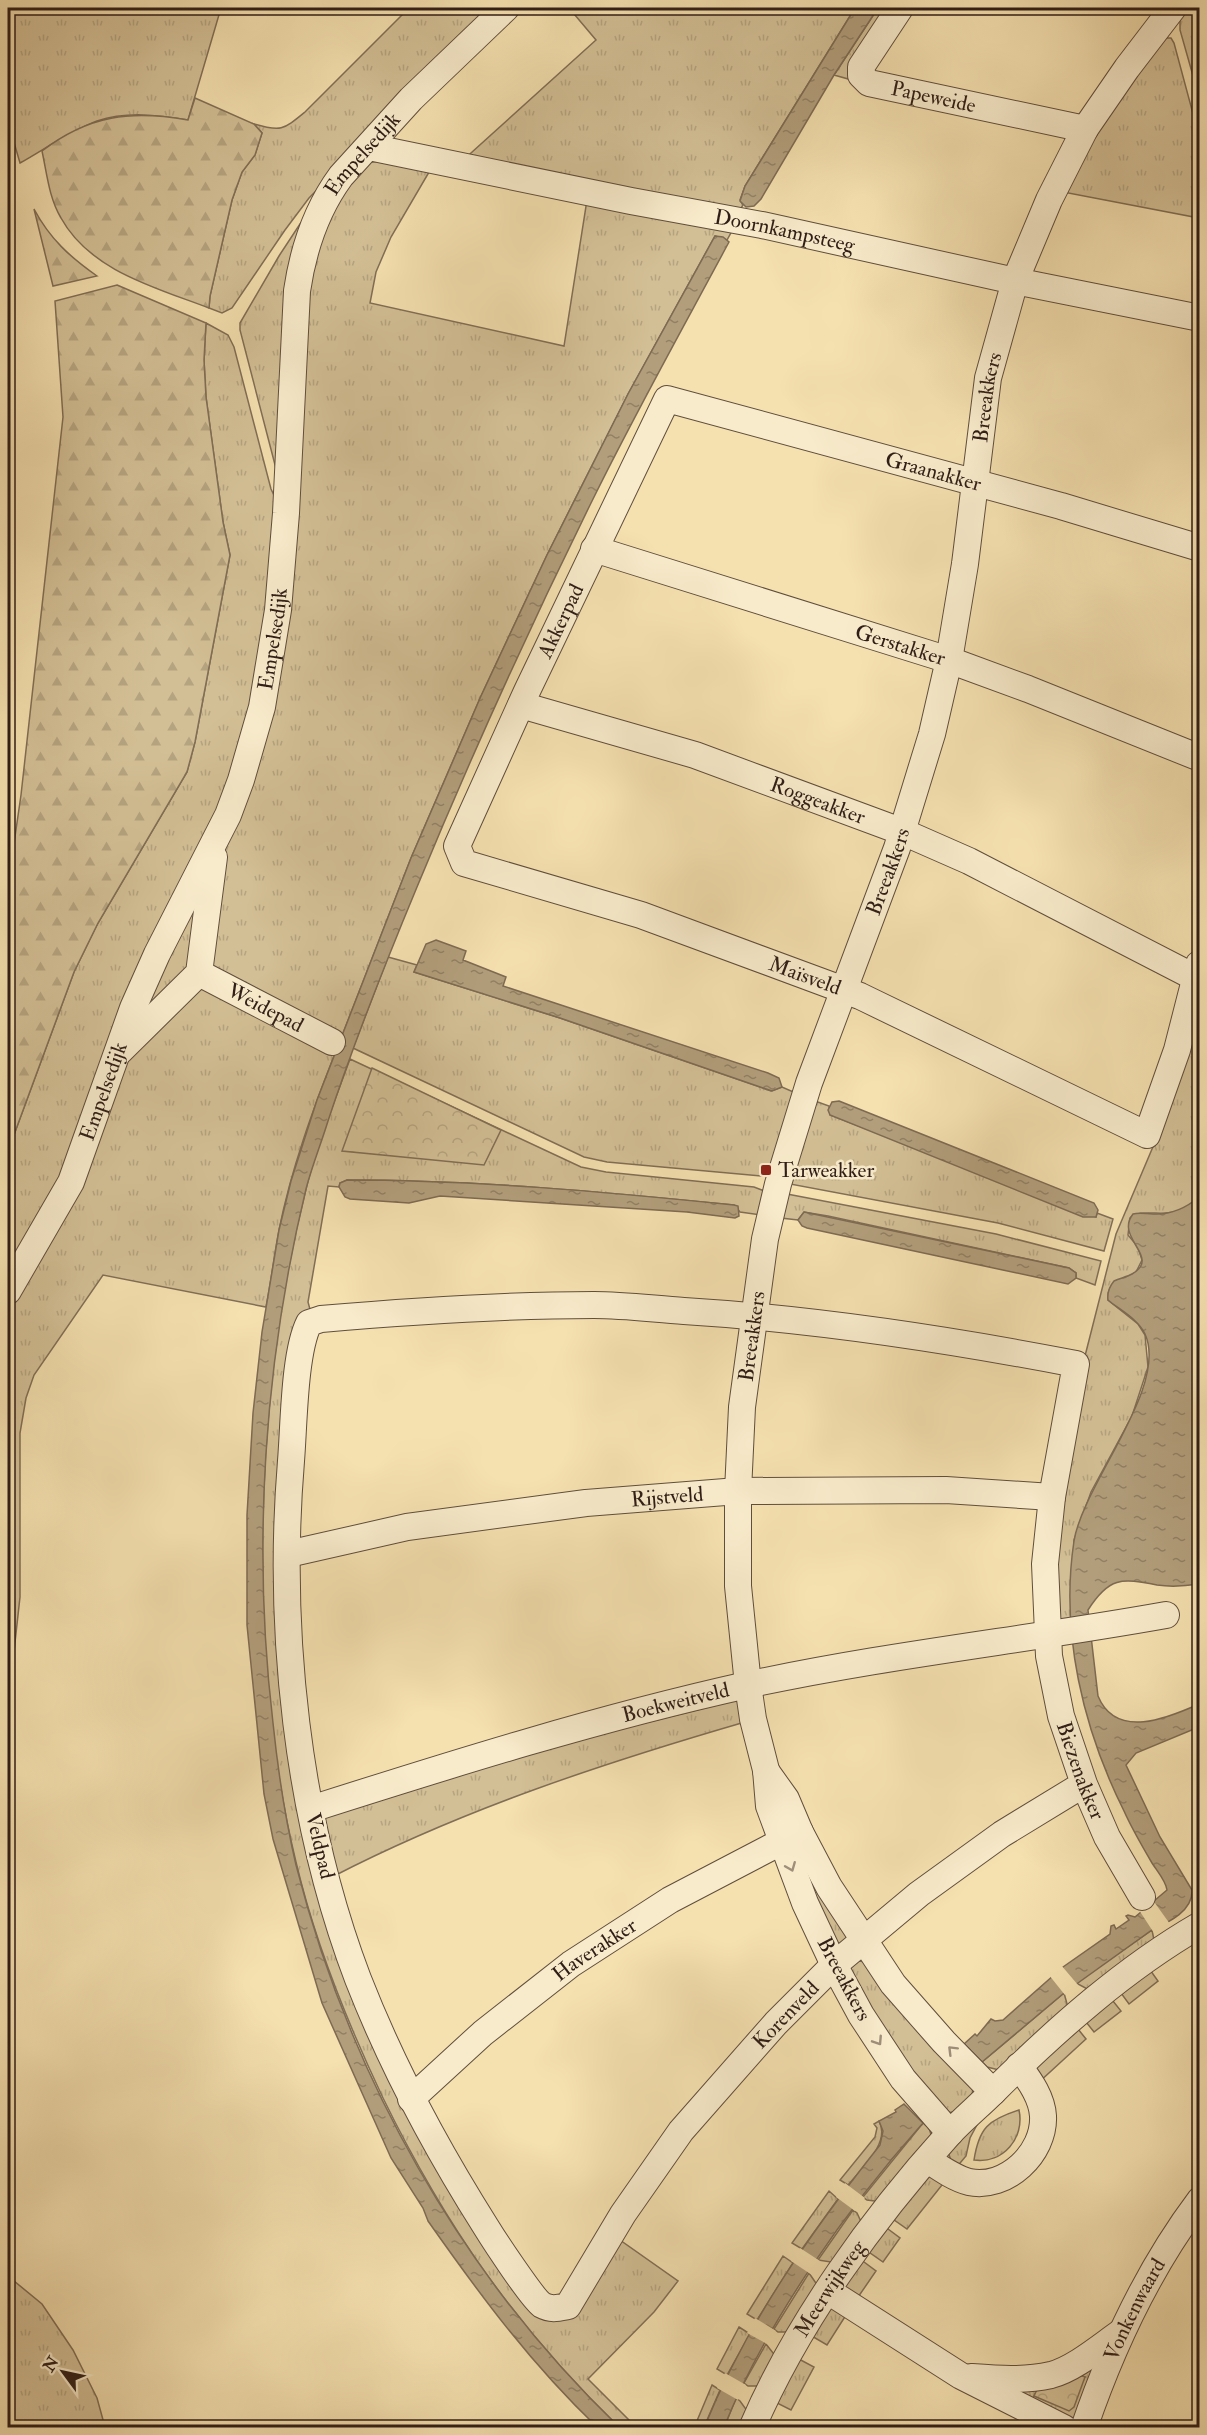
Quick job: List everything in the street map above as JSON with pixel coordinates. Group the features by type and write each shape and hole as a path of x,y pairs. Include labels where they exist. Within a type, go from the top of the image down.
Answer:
{"street":[{"name":"Empelsedijk","path":"8,1291 71,1182 115,1055 157,954 228,815 241,780 262,707 278,610 286,513 297,291 302,259 314,226 332,190 411,99 506,8"},
{"name":"Papeweide","path":"900,8 861,67 861,75 868,83 1085,129"},
{"name":"Breeakkers","path":"950,2133 903,2079 861,2015 834,1965 805,1903 790,1836 786,1799 766,1770 753,1719 738,1586 738,1491 742,1407 765,1239 778,1184 809,1083 903,832 932,734 949,660 965,564 988,378 1015,281 1049,200 1085,129 1172,8"},
{"name":"Doornkampsteeg","path":"369,147 762,225 1015,281 1200,318"},
{"name":"Graanakker","path":"667,399 1061,506 1200,548"},
{"name":"Akkerpad","path":"457,846 594,549 667,399"},
{"name":"Gerstakker","path":"594,549 949,660 1200,758"},
{"name":"Roggeakker","path":"521,705 695,755 903,832 969,861 1197,971"},
{"name":"Maïsveld","path":"457,846 464,863 641,915 844,990 1147,1135 1177,1050 1197,971"},
{"path":"115,1055 199,973 214,858 212,848"},
{"name":"Weidepad","path":"199,973 332,1042"},
{"name":"Veldpad","path":"555,2309 541,2304 495,2241 446,2164 411,2099 358,1977 323,1865 298,1734 289,1638 289,1482 296,1395 304,1334 309,1323 321,1319 441,1309 596,1305 754,1315"},
{"name":"Biezenakker","path":"754,1315 963,1342 1076,1364 1052,1497 1045,1564 1049,1656 1061,1716 1084,1784 1107,1837 1142,1897"},
{"name":"Rijstveld","path":"288,1554 407,1527 586,1503 738,1491 946,1490 1052,1497"},
{"path":"1047,1634 1166,1615"},
{"name":"Boekweitveld","path":"311,1809 490,1752 621,1716 748,1685 918,1653 1047,1634"},
{"name":"Korenveld","path":"555,2309 568,2306 623,2214 681,2132 776,2023 834,1965 919,1894 1002,1834 1084,1784"},
{"name":"Breeakkers","path":"790,1836 829,1887 893,1984 944,2042 993,2092"},
{"name":"Haverakker","path":"411,2099 483,2033 571,1964 670,1900 790,1836"},
{"name":"Meerwijkweg","path":"752,2427 792,2349 828,2291 880,2217 950,2133 1085,2006 1173,1940 1200,1924"},
{"path":"928,2160 954,2176 970,2182 987,2182 1004,2177 1030,2157 1038,2143 1043,2116 1035,2088 1020,2066"},
{"name":"Vonkenwaard","path":"1084,2427 1120,2333 1152,2271 1200,2200"},
{"path":"828,2291 961,2376 1025,2410 1064,2427"},
{"path":"961,2376 1012,2380 1053,2374 1087,2357 1120,2333"}],"green space":[{"path":"8,8 221,8 188,120 142,115 108,118 77,130 20,163 8,122"},
{"path":"409,8 498,8 309,198 232,308 222,313 209,308 232,200 242,172 255,155 262,133 254,124 281,128 292,123"},
{"path":"569,8 855,8 745,186 740,200 743,205 735,218 461,162 596,40"},
{"path":"878,8 894,8 859,82 834,75"},
{"path":"1186,8 1199,8 1199,97 1180,30 1180,15"},
{"path":"1161,38 1171,38 1174,43 1199,136 1199,218 1063,192 1096,134"},
{"path":"195,98 254,124 262,133 255,155 242,172 232,200 209,308 147,285 89,252 74,236 57,210 49,186 42,151 77,130 111,118 148,116 188,120"},
{"path":"387,160 432,167 391,237 376,272 370,303 564,346 587,200 733,229 727,240 715,236 628,394 547,555 481,696 411,858 340,1041 219,978 208,957 221,847 242,799 311,261 330,211 366,163"},
{"path":"316,205 280,484 240,323 279,256"},
{"path":"34,209 61,247 97,276 53,286"},
{"path":"117,285 206,323 204,360 206,397 223,522 230,555 195,742 187,772 98,923 74,972 8,1151 8,885 21,795 63,417 55,301"},
{"path":"206,323 228,335 234,347 271,489 281,510 276,590 239,770 91,1116 8,1280 8,1151 74,972 98,923 187,772 195,742 230,555 223,522 206,397 204,360"},
{"path":"207,872 195,960 129,1037"},
{"path":"388,957 417,965 414,972 560,1018 771,1091 782,1087 798,1094 772,1177 607,1162 584,1157 353,1048"},
{"path":"196,985 336,1051 296,1162 279,1230 266,1307 103,1275 34,1375 26,1398 20,1433 20,1597 8,1706 8,1301 123,1061"},
{"path":"1199,1015 1199,1197 1190,1205 1172,1213 1145,1213 1130,1218 1128,1235 1138,1247 1142,1260 1136,1272 1116,1282 1110,1288 1108,1300 1138,1324 1145,1335 1148,1367 1132,1416 1091,1492 1074,1540 1071,1625 1054,1628 1053,1571 1085,1356 1116,1234 1155,1142 1192,1043"},
{"path":"350,1059 581,1167 606,1172 754,1187 767,1192 761,1215 740,1212 734,1205 589,1191 492,1184 347,1180 340,1183 339,1187 328,1186 308,1302 311,1313 281,1558 345,1957 546,2316 617,2238 678,2281 654,2312 588,2379 636,2427 619,2427 548,2352 486,2273 432,2189 383,2098 357,2040 322,1952 296,1862 280,1782 269,1698 264,1611 263,1523 267,1435 276,1349 289,1265 311,1169"},
{"path":"372,1068 501,1130 484,1165 342,1151"},
{"path":"815,1101 829,1106 830,1115 1096,1217 1097,1213 1113,1219 1104,1251 998,1223 790,1184"},
{"path":"787,1194 996,1234 1101,1261 1095,1285 1076,1278 1076,1273 1069,1268 828,1216 804,1212 798,1220 781,1218"},
{"path":"737,1700 741,1703 745,1722 535,1789 433,1829 334,1876 324,1818 472,1766"},
{"path":"793,1846 849,1935 839,1954"},
{"path":"1152,1930 1154,1940 1093,1992 1076,1983"},
{"path":"859,1961 866,1962 973,2085 972,2098 957,2111 948,2113 921,2091 846,1965"},
{"path":"1148,1967 1158,1981 1129,2004 1118,1989"},
{"path":"1064,1993 1069,2011 1003,2071 987,2067 982,2062"},
{"path":"1109,1996 1121,2011 1094,2032 1082,2017"},
{"path":"1074,2024 1086,2039 1038,2083 1034,2061"},
{"path":"1019,2110 1019,2130 1010,2147 994,2158 974,2160 979,2140 987,2127 992,2122"},
{"path":"879,2121 882,2129 878,2147 867,2164 848,2185 840,2180 875,2137 877,2128 874,2124"},
{"path":"923,2123 929,2128 933,2141 882,2202 867,2200 863,2197"},
{"path":"978,2123 970,2138 966,2156 955,2169 953,2168 948,2151"},
{"path":"925,2174 946,2180 907,2229 890,2217"},
{"path":"829,2191 838,2199 802,2249 792,2243"},
{"path":"853,2210 857,2213 863,2226 837,2263 818,2260"},
{"path":"884,2226 900,2238 883,2262 866,2250"},
{"path":"783,2256 793,2263 757,2320 747,2314"},
{"path":"860,2259 876,2271 854,2303 848,2298 844,2284"},
{"path":"809,2273 820,2289 793,2332 778,2332 774,2329"},
{"path":"8,2276 42,2304 73,2350 97,2398 105,2427 13,2427 8,2418"},
{"path":"831,2308 848,2312 827,2345 810,2335"},
{"path":"739,2327 750,2334 727,2375 717,2369"},
{"path":"766,2344 777,2358 762,2386 748,2386 744,2383"},
{"path":"797,2358 814,2367 791,2410 773,2401"},
{"path":"1098,2360 1075,2420 1069,2421 1007,2390 1040,2383 1034,2396 1085,2377 1071,2372"},
{"path":"1071,2372 1085,2377 1074,2407 1069,2411 1034,2396 1040,2383"},
{"path":"712,2385 720,2390 704,2427 694,2428"},
{"path":"736,2398 748,2412 741,2427 724,2428"}],"water":[{"path":"855,8 878,8 834,75 761,199 754,206 746,207 740,201 745,186"},
{"path":"715,236 723,237 729,242 611,463 525,641 438,837 359,1033 306,1189 280,1321 266,1455 263,1589 273,1723 282,1794 292,1847 319,1944 347,2021 380,2096 418,2168 462,2238 509,2305 562,2368 619,2427 597,2427 528,2354 467,2276 428,2221 423,2208 391,2158 322,2003 273,1839 264,1794 247,1625 247,1515 253,1413 262,1332 279,1230 291,1181 317,1100 411,858 481,696 547,555 628,394"},
{"path":"436,940 466,951 463,960 506,977 503,986 768,1073 779,1078 782,1087 772,1091 560,1018 414,972 426,944"},
{"path":"839,1101 1094,1203 1098,1210 1096,1217 1083,1217 830,1115 828,1110 832,1102"},
{"path":"347,1180 492,1184 638,1196 734,1205 738,1206 739,1216 735,1218 687,1212 440,1196 409,1203 350,1199 345,1197 339,1187 340,1183"},
{"path":"1199,1197 1199,1584 1173,1586 1134,1581 1117,1582 1103,1591 1088,1610 1098,1696 1106,1710 1117,1718 1130,1722 1144,1722 1173,1715 1199,1704 1199,1727 1136,1753 1126,1765 1160,1837 1192,1890 1191,1897 1189,1904 1179,1915 1152,1930 1064,1993 982,2062 964,2044 975,2034 977,2036 991,2019 1003,2020 1063,1967 1110,1934 1111,1926 1114,1925 1116,1929 1129,1920 1126,1916 1135,1917 1167,1890 1134,1831 1110,1780 1086,1714 1073,1645 1070,1576 1074,1541 1081,1518 1122,1436 1145,1381 1149,1356 1145,1334 1133,1319 1108,1300 1109,1290 1114,1281 1132,1274 1140,1268 1142,1261 1129,1231 1129,1223 1133,1214 1172,1212"},
{"path":"804,1212 1069,1268 1076,1273 1076,1278 1068,1284 807,1228 802,1226 798,1220"},
{"path":"904,2104 923,2123 866,2191 811,2267 763,2347 724,2427 704,2428 740,2352 782,2280 829,2211 880,2145 883,2131 879,2121 896,2112 895,2110"}],"pier":[{"path":"1152,1899 1170,1924 1154,1933 1139,1910"},
{"path":"1061,1965 1078,1985 1065,1995 1049,1975"},
{"path":"845,2183 865,2198 855,2211 836,2197"},
{"path":"800,2248 820,2261 812,2275 791,2261"},
{"path":"755,2318 776,2331 769,2345 747,2333"},
{"path":"725,2373 746,2385 738,2400 717,2388"}],"place":[{"name":"Tarweakker","path":"766,1170"}]}
